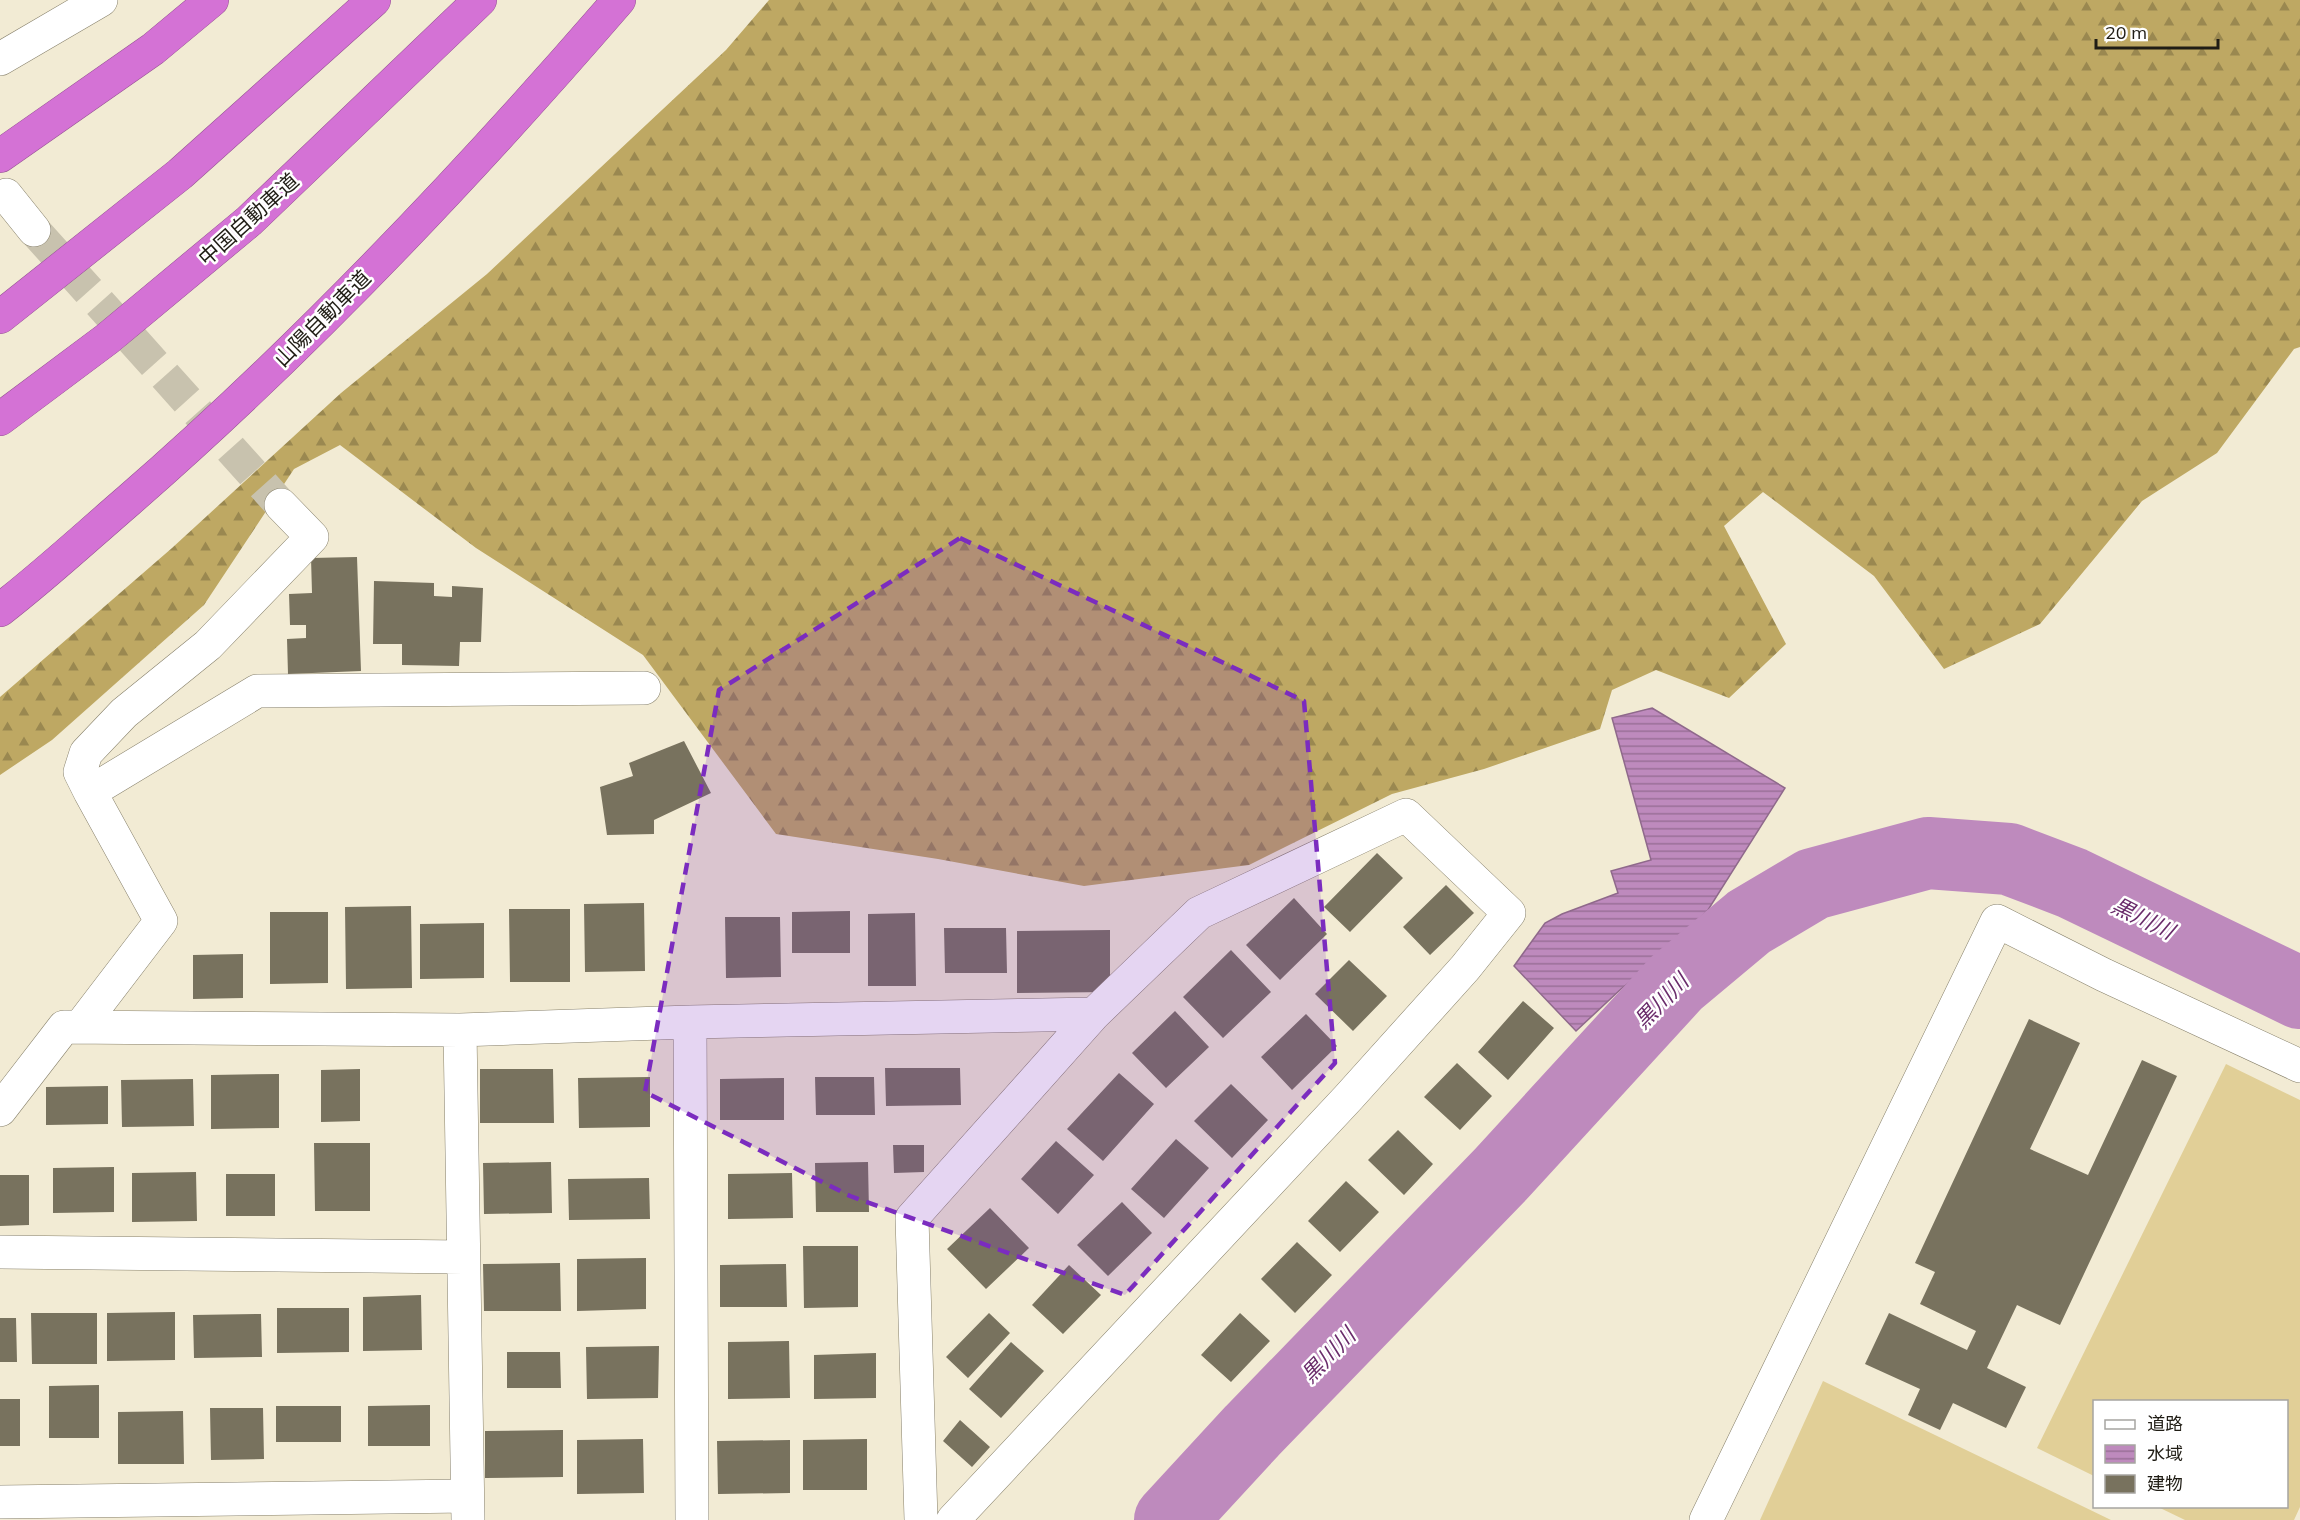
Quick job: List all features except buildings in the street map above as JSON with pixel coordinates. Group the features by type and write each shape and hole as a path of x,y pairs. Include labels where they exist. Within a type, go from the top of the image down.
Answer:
{"highway":[{"path":"0,156 153,49 212,0"},
{"path":"0,317 180,174 374,0"},
{"name":"中国自動車道","path":"0,419 108,339 249,221 480,0"},
{"name":"山陽自動車道","path":"0,610 208,431 299,342 398,243 619,0"}],"street":[{"path":"0,59 101,0"},
{"path":"6,195 34,230"},
{"path":"80,1027 161,921 80,772 86,753 124,713 208,645 312,537 281,505"},
{"path":"90,792 257,691 644,688"},
{"path":"921,1520 912,1218 1094,1014 1199,913 1406,815 1509,913 1465,968 1348,1098 953,1520"},
{"path":"1706,1520 1996,921 2104,975 2300,1066"},
{"path":"0,1110 64,1027 460,1030 690,1022 1094,1014"},
{"path":"690,1022 692,1520"},
{"path":"0,1502 468,1508 460,1030"},
{"path":"0,1252 464,1257"}],"highlighted area":[{"path":"960,538 1304,701 1335,1063 1125,1295 850,1196 645,1092 719,690"}],"green space":[{"path":"769,0 2300,0 2300,347 2294,349 2217,453 2142,501 2040,624 1944,669 1874,576 1763,492 1724,526 1786,644 1729,698 1656,670 1612,690 1600,729 1484,769 1392,794 1249,865 1084,886 938,859 776,834 643,655 476,548 340,445 294,469 204,605 52,740 0,775 0,697 172,548 341,393 487,274 726,50"}],"shaded area":[{"path":"2226,1064 2300,1100 2300,1507 2294,1520 2185,1520 2160,1508 2288,1508 2288,1400 2093,1400 2093,1476 2037,1448"},
{"path":"1823,1381 2111,1520 1760,1520"}],"water":[{"path":"1652,708 1785,788 1708,910 1660,958 1621,989 1576,1031 1514,966 1545,923 1562,914 1618,893 1611,871 1651,860 1612,718"}],"waterway":[{"name":"黒川川","path":"1170,1520 1252,1431 1501,1174 1676,983 1749,922 1813,884 1928,853 2009,859 2072,883 2300,993"}],"tunnel":[{"path":"34,230 281,505"}]}
